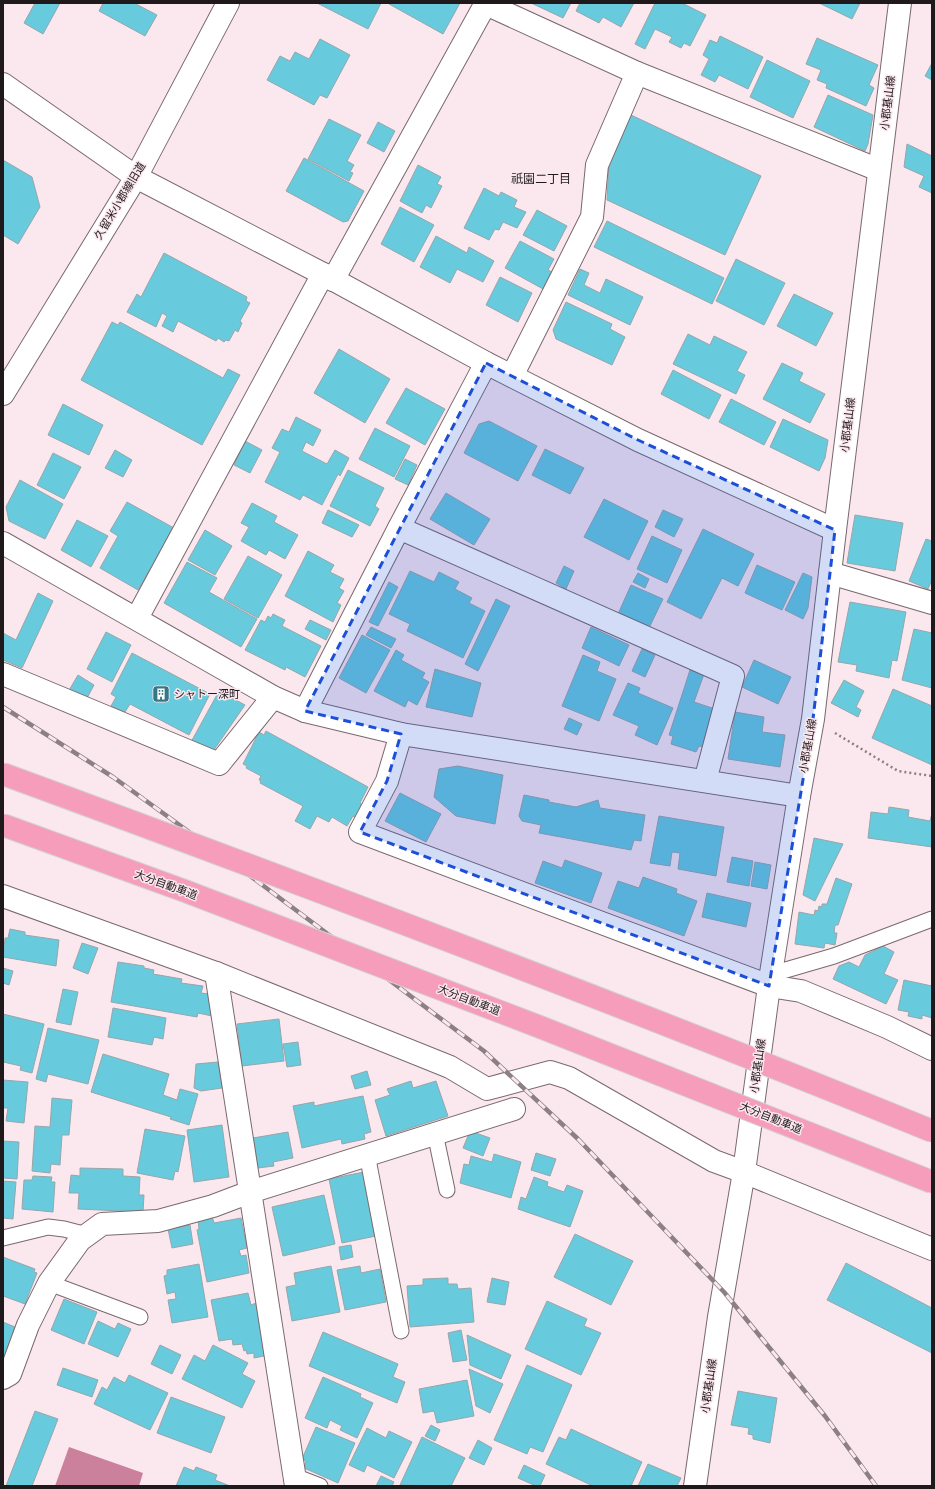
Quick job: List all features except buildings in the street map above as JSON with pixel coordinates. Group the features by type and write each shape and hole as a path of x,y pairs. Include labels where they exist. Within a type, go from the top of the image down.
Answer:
{"highway":[{"path":"3,774 186,841 549,980 932,1131"},
{"name":"大分自動車道","path":"3,825 185,891 518,1019 932,1182"}],"street":[{"name":"久留米小郡線旧道","path":"3,394 136,177 228,3"},
{"name":"小郡基山線","path":"694,1486 719,1317 744,1172 770,980 799,796 813,719 900,3"},
{"path":"137,618 328,277 486,4 636,73 879,170"},
{"path":"512,376 592,217 597,165 636,73"},
{"path":"3,84 136,177 328,277 486,363 638,440 835,530"},
{"path":"305,711 486,363"},
{"path":"399,528 733,676 705,781"},
{"path":"3,543 137,618 273,697 305,711 401,734 799,796"},
{"path":"830,573 932,603"},
{"path":"3,674 219,764 273,697"},
{"path":"401,734 387,781 360,832 801,991 888,1027 932,1049"},
{"path":"3,896 216,973 450,1067 487,1088 550,1072 569,1078 714,1161 932,1249"},
{"path":"216,973 295,1481"},
{"path":"3,1378 10,1374 28,1326 49,1283 80,1240 102,1224 158,1221 213,1206 250,1192 368,1154 514,1110"}],"lane":[{"path":"770,980 932,920"},
{"path":"435,1133 447,1190"},
{"path":"368,1154 401,1331"},
{"path":"3,1238 48,1227 64,1229 87,1235"},
{"path":"49,1283 140,1317"},
{"path":"295,1481 320,1486"}],"path":[{"path":"813,719 898,771 932,776"}],"highlighted area":[{"path":"486,363 638,440 835,530 813,719 769,986 360,832 387,781 401,734 305,711"}],"shaded area":[{"path":"69,1447 143,1473 139,1486 55,1486"}],"railway":[{"path":"3,707 113,777 257,881 484,1051 578,1139 724,1292 825,1416 876,1486"}],"place":[{"name":"シャトー深町","path":"161,694"}],"district":[{"name":"祇園二丁目","path":"541,179"}]}
